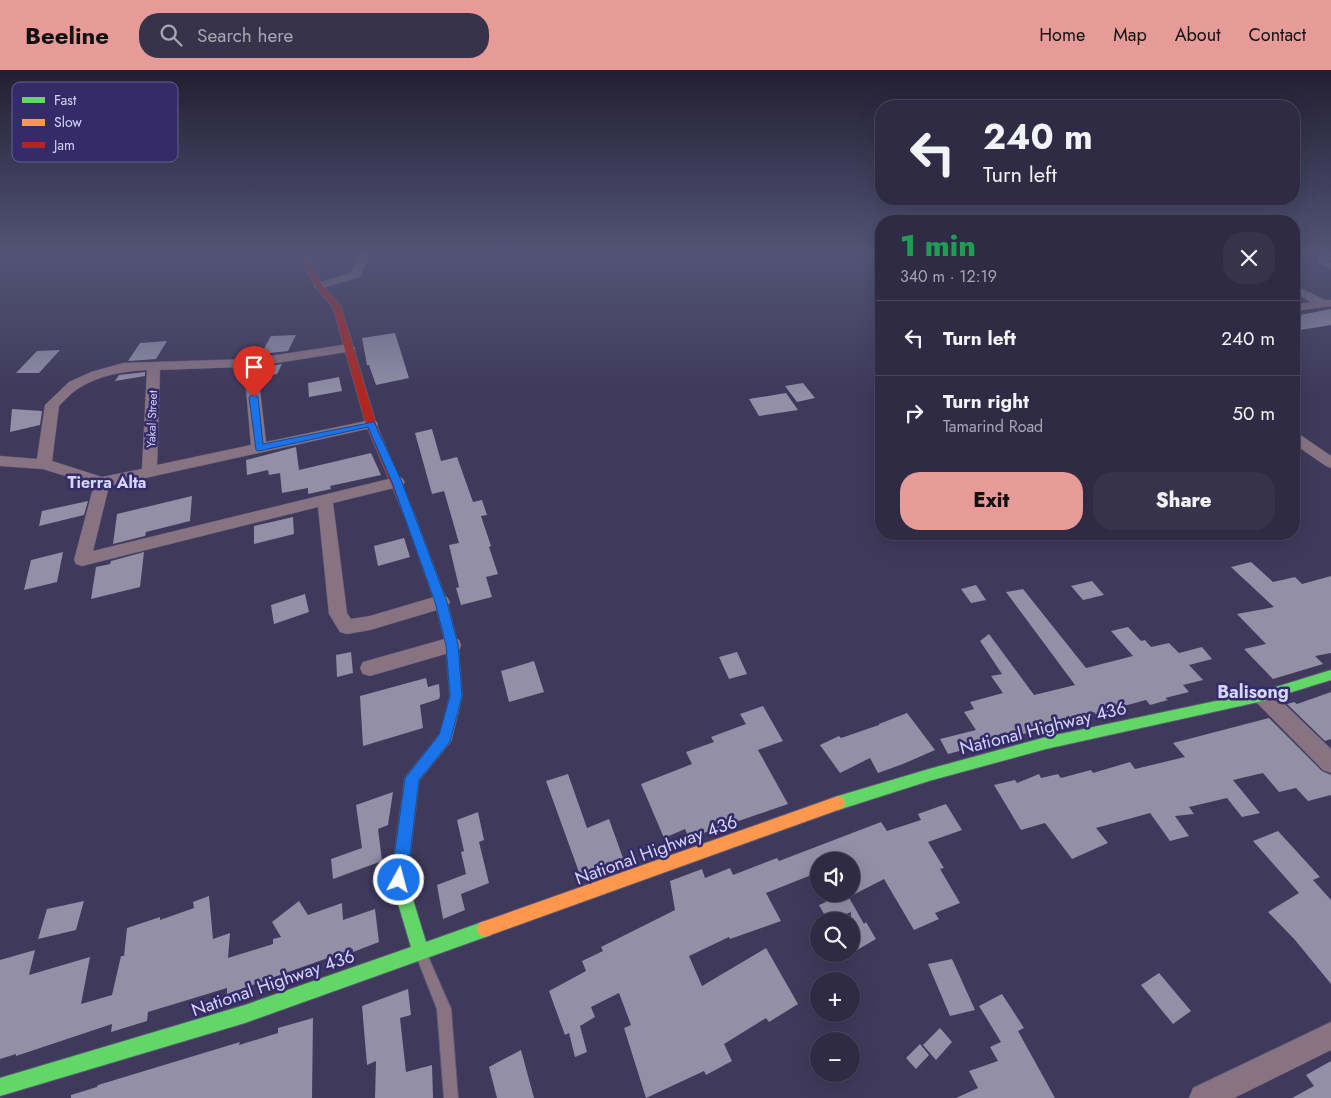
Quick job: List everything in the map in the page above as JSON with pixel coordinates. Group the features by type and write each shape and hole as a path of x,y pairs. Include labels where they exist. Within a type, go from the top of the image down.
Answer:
{"street":[{"path":"331,300 336,307 371,424 397,482 441,602 452,645 456,696 446,737 412,778 399,880 420,950"},
{"path":"1300,307 1327,303"},
{"path":"44,464 52,404 74,385 96,375 123,367 250,363 349,348"},
{"path":"250,363 259,448"},
{"name":"Yakal Street","path":"150,472 154,366"},
{"path":"0,462 44,464 102,482 371,424"},
{"path":"1300,440 1331,463"},
{"path":"102,482 82,560 397,482"},
{"path":"325,499 338,614 347,627 370,623 441,602"},
{"path":"370,668 452,645"},
{"name":"National Highway 436","path":"0,1087 245,1014 420,950 459,940 838,803 929,774 1046,742 1263,696 1331,675"},
{"path":"1263,696 1331,763"},
{"path":"1203,1098 1331,1036"}],"lane":[{"path":"420,950 444,1009 451,1098"}],"building":[{"path":"1331,309 1331,325 1300,330 1300,315"},
{"path":"395,333 409,378 376,385 369,365 367,365 362,338"},
{"path":"296,335 288,351 261,354 271,336"},
{"path":"167,341 156,359 128,361 140,343"},
{"path":"60,350 39,373 16,373 37,351"},
{"path":"282,364 277,374 265,376 265,367"},
{"path":"145,372 145,376 115,381 119,375"},
{"path":"339,377 342,391 309,397 308,383"},
{"path":"803,383 815,398 797,402 785,386"},
{"path":"786,393 798,410 759,416 749,399"},
{"path":"12,409 42,411 40,425 10,432"},
{"path":"432,429 441,461 457,457 473,502 482,500 487,515 481,516 498,574 486,577 492,597 461,605 456,588 459,587 449,545 459,543 444,491 432,494 415,433"},
{"path":"296,447 299,470 371,453 381,475 330,486 331,489 308,494 308,488 282,493 280,473 269,475 268,470 247,475 246,460"},
{"path":"192,496 190,521 146,532 145,536 113,544 117,514"},
{"path":"88,501 84,515 39,526 42,511"},
{"path":"293,517 294,534 254,544 254,526"},
{"path":"404,538 410,557 378,566 374,546"},
{"path":"63,552 57,582 24,590 31,560"},
{"path":"144,552 140,587 91,599 96,567"},
{"path":"1251,562 1273,582 1295,577 1302,584 1331,576 1331,653 1315,656 1323,664 1273,679 1244,649 1266,644 1237,614 1274,607 1231,567"},
{"path":"1092,581 1104,595 1083,600 1071,586"},
{"path":"976,585 986,600 971,603 961,589"},
{"path":"1023,589 1086,668 1133,656 1111,631 1128,627 1141,641 1145,640 1151,647 1169,643 1179,653 1202,647 1212,659 1189,665 1203,680 1183,685 1189,692 1165,698 1168,700 1150,705 1146,700 1120,707 1124,712 1098,717 1094,712 1052,723 1054,726 948,754 940,739 976,730 964,712 974,709 970,702 1003,693 991,676 1002,674 980,641 989,634 1034,695 1075,685 1006,592"},
{"path":"305,594 309,612 274,624 271,605"},
{"path":"351,652 353,673 337,677 336,655"},
{"path":"737,652 747,674 729,679 719,657"},
{"path":"534,661 544,692 509,702 501,671"},
{"path":"426,678 428,687 439,684 440,696 439,699 420,705 423,728 363,746 360,696"},
{"path":"1331,692 1331,739 1325,741 1287,704 1294,702 1297,704"},
{"path":"763,706 783,741 758,750 788,804 689,838 685,829 664,838 641,784 692,764 686,752 714,742 711,737 746,724 740,714"},
{"path":"907,713 935,750 903,764 878,773 870,758 840,773 820,745 839,736 841,738"},
{"path":"1269,718 1322,771 1331,775 1331,795 1308,801 1296,788 1279,792 1263,773 1233,780 1260,813 1242,817 1227,798 1189,807 1194,814 1175,816 1189,836 1170,841 1150,813 1096,828 1108,843 1072,859 1045,823 1021,830 994,785 1015,780 1017,783 1039,774 1041,778 1058,774 1061,778 1091,770 1093,773 1130,762 1135,769 1185,757 1173,743"},
{"path":"568,774 587,828 609,819 623,858 580,875 546,781"},
{"path":"393,792 388,825 378,829 382,861 333,879 331,859 362,848 356,805"},
{"path":"946,804 962,830 928,842 944,868 940,869 960,903 935,913 939,919 914,930 884,879 860,891 860,852 810,852 810,876 766,893 781,921 730,939 729,937 689,956 702,986 766,948 798,1004 769,1022 766,1018 724,1044 732,1061 706,1075 704,1071 646,1098 624,1028 631,1025 619,993 591,1007 595,1017 580,1026 587,1052 575,1057 569,1033 565,1035 549,991 586,971 582,961 603,951 601,947 675,910 670,881 702,869 705,878 730,868 733,875 777,858 779,861 881,822 887,831 921,820 918,814"},
{"path":"478,812 484,840 479,842 489,883 461,894 465,910 443,919 437,885 466,874 461,852 464,851 457,820"},
{"path":"1278,831 1320,877 1313,880 1331,900 1331,984 1295,940 1268,912 1299,893 1253,841"},
{"path":"209,896 213,939 230,933 228,958 273,944 273,939 281,937 272,922 299,901 308,915 342,903 343,920 375,909 379,942 353,952 353,949 227,994 227,988 148,1012 147,1021 111,1032 112,1024 16,1056 16,1054 0,1059 0,960 35,950 29,975 90,957 81,1004 112,995 121,956 124,956 127,928 160,917 160,920 194,908 193,902"},
{"path":"84,901 76,930 38,939 47,909"},
{"path":"826,902 852,902 857,912 823,912 819,905"},
{"path":"860,917 864,924 866,922 876,939 860,948"},
{"path":"952,959 975,1010 950,1016 928,964"},
{"path":"1159,973 1191,1011 1173,1024 1141,985"},
{"path":"408,989 411,1015 400,1018 406,1072 432,1065 433,1098 375,1098 376,1061 367,1065 362,1006"},
{"path":"1002,994 1024,1028 1018,1031 1055,1098 956,1098 978,1088 969,1071 998,1061 990,1047 1001,1042 979,1006"},
{"path":"313,1018 312,1098 71,1098 71,1095 97,1087 98,1085 240,1042 239,1045 278,1033 278,1028"},
{"path":"940,1028 952,1042 936,1060 923,1045"},
{"path":"920,1044 929,1055 916,1069 906,1058"},
{"path":"521,1050 534,1098 497,1098 489,1067"},
{"path":"1331,1061 1331,1098 1292,1098 1314,1086 1306,1075"}],"traffic: fast":[{"path":"409,514 441,602 452,645 456,696 446,737 412,778 399,880 420,950"},
{"path":"838,803 929,775 1046,743 1263,696 1331,675"},
{"path":"0,1087 245,1014 485,929"}],"traffic: slow":[{"path":"485,929 838,803"}],"traffic: jam":[{"path":"331,300 337,307 371,424 409,514"}],"district":[{"name":"Tierra Alta","path":"107,482"},
{"name":"Balisong","path":"1253,692"}],"route":[{"path":"254,397 259,448 371,424 397,482 441,602 452,645 456,696 446,737 412,778 399,880"}]}
